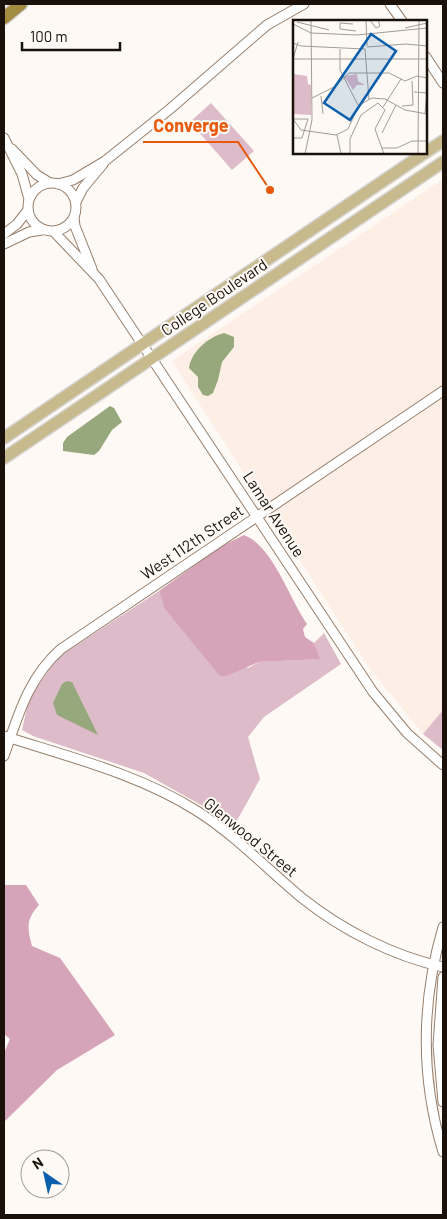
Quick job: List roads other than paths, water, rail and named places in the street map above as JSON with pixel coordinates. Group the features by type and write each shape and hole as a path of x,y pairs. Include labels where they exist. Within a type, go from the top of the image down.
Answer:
{"highway":[{"path":"4,18 21,4"}],"main road":[{"name":"College Boulevard","path":"427,151 443,141"},
{"name":"College Boulevard","path":"4,438 423,154"},
{"name":"College Boulevard","path":"4,458 443,162"}],"street":[{"path":"29,199 38,187 73,180 105,162 170,110 266,25 304,4"},
{"path":"390,4 401,20"},
{"path":"427,59 443,83"},
{"path":"4,138 10,147 25,183 29,199 28,210 33,223 42,230"},
{"path":"10,147 38,175 71,192 76,202"},
{"path":"4,244 29,232 42,230 54,232 65,228 74,218 76,202 83,188 105,162"},
{"path":"4,234 17,224 28,210"},
{"name":"Lamar Avenue","path":"74,218 75,226 89,256 92,269"},
{"name":"Lamar Avenue","path":"54,232 92,269 153,358 373,692 407,733 443,765"},
{"name":"West 112th Street","path":"4,756 7,737 32,682 52,656 443,391"},
{"name":"Glenwood Street","path":"7,737 127,776 175,798 217,825 321,912 384,947 443,967"},
{"path":"443,927 433,965 426,1010 427,1073 433,1114 443,1152"},
{"path":"443,977 438,1046 443,1102"}],"place":[{"name":"Converge","path":"270,190"}]}
